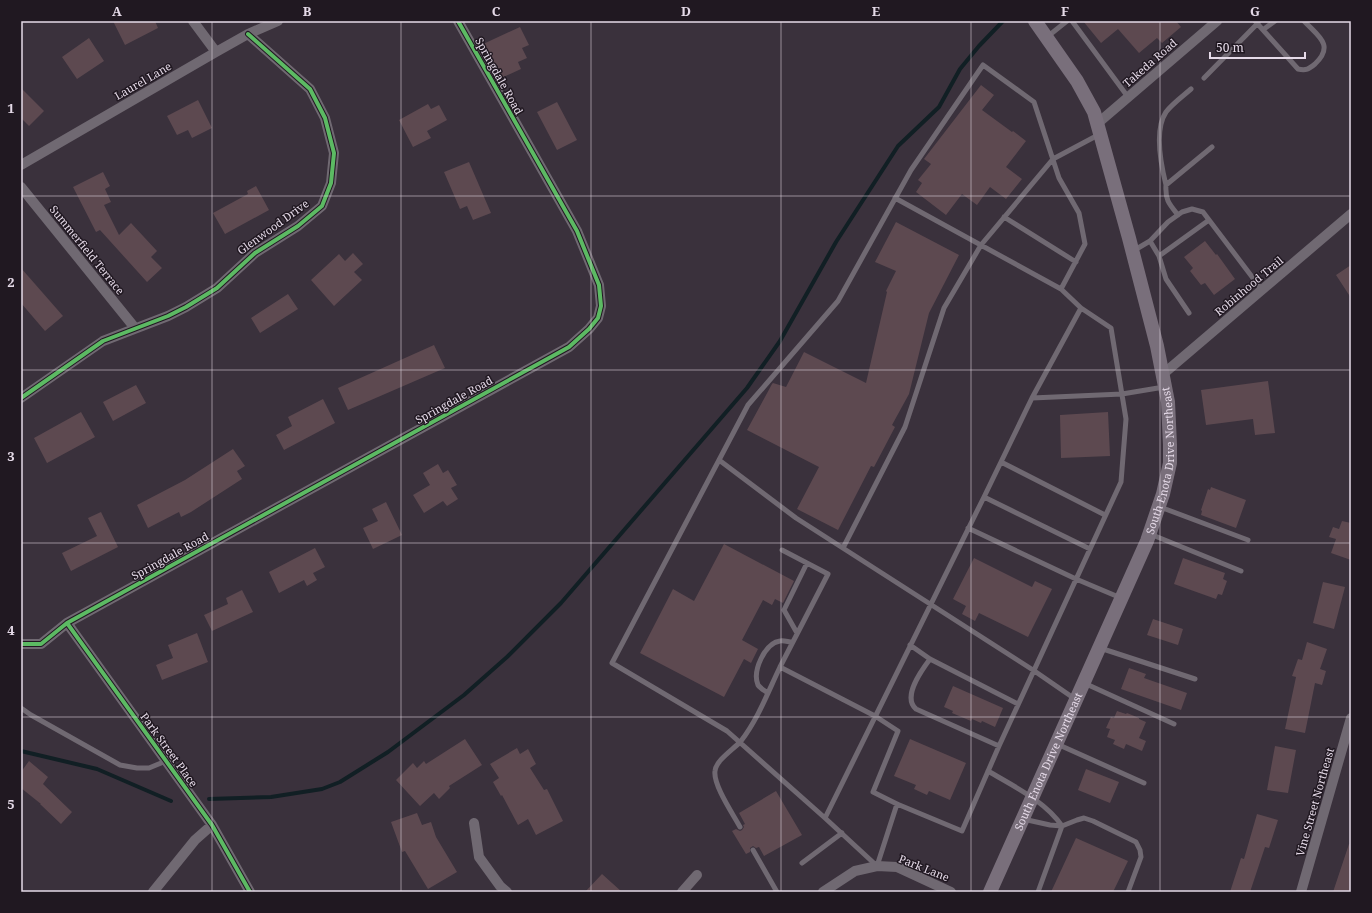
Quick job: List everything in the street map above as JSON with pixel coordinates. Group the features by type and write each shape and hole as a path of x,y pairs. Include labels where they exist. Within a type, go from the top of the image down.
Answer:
{"main road":[{"name":"South Enota Drive Northeast","path":"990,892 1122,598 1149,534 1163,494 1170,463 1168,402 1157,346 1133,251 1099,128 1094,112 1077,81 1035,21"}],"street":[{"path":"193,21 216,52"},
{"name":"Laurel Lane","path":"21,166 216,52 248,34 278,21"},
{"name":"Springdale Road","path":"21,644 41,644 67,623 569,347 589,330 598,318 601,306 599,285 577,231 458,21"},
{"name":"Takeda Road","path":"1099,128 1128,98 1217,21"},
{"name":"Glenwood Drive","path":"21,398 103,341 168,316 217,288 254,253 298,226 322,206 331,183 334,152 325,118 310,89 248,34"},
{"name":"Summerfield Terrace","path":"21,187 135,328"},
{"name":"Robinhood Trail","path":"1164,381 1262,290 1351,214"},
{"name":"Park Street Place","path":"67,623 212,824 250,892"},
{"name":"Vine Street Northeast","path":"1301,892 1351,718"},
{"path":"474,823 479,857 500,886 507,892"},
{"path":"153,892 194,840 212,824"},
{"name":"Park Lane","path":"823,892 855,871 877,866 897,867 951,892"},
{"path":"682,892 697,875"}],"lane":[{"path":"1047,37 1067,21"},
{"path":"1072,21 1128,98"},
{"path":"1264,29 1275,21"},
{"path":"1204,78 1256,22 1264,29 1298,69 1309,69 1322,57 1325,50 1323,41 1304,21"},
{"path":"897,804 877,866 727,731 612,663 748,405 838,301 911,170 983,65 1034,102 1059,178 1079,213 1085,244 1061,289"},
{"path":"1178,215 1168,204 1165,195 1166,185 1160,160 1160,131 1162,119 1167,111 1191,90"},
{"path":"843,548 905,426 944,308 981,245 1053,159 1099,128"},
{"path":"1166,185 1212,147"},
{"path":"780,667 875,716 898,731 873,792 897,804 962,831 1033,670 1121,482 1126,419 1111,328 1081,308 1061,289 895,198"},
{"path":"1133,251 1150,241 1168,222 1182,212 1192,209 1204,212 1262,290"},
{"path":"1004,217 1076,262"},
{"path":"1158,256 1209,220"},
{"path":"1150,241 1158,256 1166,279 1189,313"},
{"path":"825,818 1032,398 1081,308"},
{"path":"1032,398 1122,394 1164,381"},
{"path":"719,460 796,518 1076,699"},
{"path":"1001,462 1106,515"},
{"path":"984,497 1090,549"},
{"path":"1159,506 1248,540"},
{"path":"968,528 1076,579 1122,598"},
{"path":"1149,534 1241,571"},
{"path":"740,827 717,784 715,771 718,763 740,742 750,727 828,574 782,550"},
{"path":"797,633 784,610 807,563"},
{"path":"768,693 759,686 756,675 762,657 769,647 780,641 792,642"},
{"path":"910,646 930,659 1018,704"},
{"path":"1099,648 1195,679"},
{"path":"930,659 918,677 910,695 911,704 916,709 999,746"},
{"path":"1083,682 1174,724"},
{"path":"21,708 120,766 149,768 166,761"},
{"path":"1056,743 1144,783"},
{"path":"988,770 1031,798 1055,816 1062,826"},
{"path":"1022,819 1062,826 1084,818 1136,842 1140,850 1141,857 1128,892"},
{"path":"1038,892 1062,826"},
{"path":"802,863 842,833"},
{"path":"753,850 777,892"}],"building":[{"path":"113,21 155,21 158,28 125,45"},
{"path":"1083,21 1176,21 1181,27 1162,43 1157,38 1139,53 1118,29 1101,43"},
{"path":"520,27 529,45 522,48 527,58 518,62 521,69 499,79 481,45"},
{"path":"89,38 104,61 77,79 62,57"},
{"path":"981,85 994,95 982,110 1026,141 1006,167 1022,179 1006,199 990,187 977,205 962,194 946,215 916,192 922,183 918,180 931,164 924,159"},
{"path":"21,88 44,111 29,126 21,118"},
{"path":"198,100 212,128 192,138 188,130 177,135 167,116"},
{"path":"557,102 577,140 557,150 537,112"},
{"path":"428,104 431,109 439,105 447,120 427,131 431,138 413,147 399,120"},
{"path":"469,162 491,213 473,220 467,206 460,209 444,172"},
{"path":"103,172 110,186 105,189 111,202 104,205 119,235 131,223 157,251 151,257 162,268 147,282 100,230 96,232 73,187"},
{"path":"256,186 269,210 225,234 213,213 248,194 247,191"},
{"path":"896,222 959,255 929,313 909,394 892,425 895,427 874,467 871,466 838,530 797,509 819,467 747,430 772,384 786,387 804,352 866,383 886,291 896,271 875,262"},
{"path":"1205,241 1216,255 1217,254 1235,279 1214,295 1205,283 1201,285 1190,271 1193,268 1184,257"},
{"path":"353,253 363,264 354,272 362,280 334,306 311,280 339,254 345,261"},
{"path":"1351,265 1351,298 1336,275"},
{"path":"21,268 63,316 45,331 21,303"},
{"path":"288,294 298,309 260,333 251,318"},
{"path":"434,345 445,368 348,410 338,388"},
{"path":"1268,381 1275,433 1255,435 1253,419 1206,425 1201,390"},
{"path":"136,385 146,403 113,421 103,402"},
{"path":"323,399 335,423 284,450 276,435 292,426 288,417"},
{"path":"81,412 95,437 47,463 34,438"},
{"path":"1108,412 1110,456 1061,458 1060,415"},
{"path":"233,449 245,466 237,471 242,479 191,512 181,517 179,512 148,528 137,505 185,480"},
{"path":"438,464 443,473 448,470 457,485 451,488 458,499 447,506 443,501 424,513 413,495 430,485 423,473"},
{"path":"1211,487 1246,500 1236,528 1201,515 1201,510 1208,489 1210,490"},
{"path":"386,502 402,535 373,549 363,528 378,521 372,509"},
{"path":"101,512 118,547 71,571 62,553 97,536 88,518"},
{"path":"1342,521 1351,523 1351,560 1331,553 1336,539 1329,537 1333,527 1339,529"},
{"path":"724,544 794,581 783,603 775,599 772,605 763,600 742,640 758,649 751,663 744,659 724,697 640,653 673,589 694,601"},
{"path":"315,548 325,567 313,573 317,580 307,586 304,580 279,593 269,572"},
{"path":"974,558 1032,587 1035,581 1052,589 1028,637 979,613 975,621 962,614 966,606 953,599"},
{"path":"1183,558 1225,573 1223,579 1227,581 1222,595 1218,594 1216,599 1174,584"},
{"path":"1323,582 1345,587 1334,629 1313,623"},
{"path":"242,590 253,612 212,631 204,615 228,604 226,598"},
{"path":"1153,619 1183,629 1178,645 1147,635"},
{"path":"197,633 208,662 162,680 156,665 173,658 168,645"},
{"path":"1307,642 1327,649 1320,669 1326,671 1322,685 1315,683 1305,733 1285,729 1296,677 1292,676 1298,659 1302,660"},
{"path":"1129,668 1146,674 1144,678 1187,693 1181,710 1121,689"},
{"path":"953,686 1003,708 995,727 982,721 981,723 972,719 971,721 952,713 953,711 944,707"},
{"path":"1117,711 1127,713 1146,722 1139,738 1146,741 1142,751 1126,744 1124,749 1113,744 1115,740 1107,737 1110,729 1106,728 1111,717 1114,718"},
{"path":"465,739 482,765 449,786 450,788 439,799 434,793 420,806 396,780 413,763 417,768 424,761 426,764"},
{"path":"910,739 966,763 950,800 929,791 927,795 914,789 916,785 894,776"},
{"path":"1275,746 1296,750 1288,793 1267,790"},
{"path":"517,748 520,754 528,749 536,764 530,768 544,790 547,789 563,821 536,835 528,819 518,825 502,795 501,796 493,782 499,778 490,764"},
{"path":"29,761 48,777 43,784 72,812 61,824 41,804 21,788 21,772"},
{"path":"1086,769 1119,782 1110,803 1078,790"},
{"path":"776,791 802,835 764,856 759,847 756,848 753,846 750,848 750,852 746,854 732,831 736,829 740,831 744,827 743,825 745,824 739,813"},
{"path":"417,813 422,825 431,822 436,837 457,872 428,889 405,851 402,852 391,822"},
{"path":"1257,814 1278,820 1269,848 1265,847 1250,892 1230,892 1241,858 1244,859"},
{"path":"1076,838 1128,861 1113,892 1051,892"},
{"path":"1349,844 1351,844 1351,892 1333,892"},
{"path":"602,874 622,892 585,892"}],"waterway":[{"path":"209,799 271,797 322,789 340,782 388,752 464,695 507,657 561,603 747,388 780,341 836,242 898,146 939,107 960,69 1003,21"},
{"path":"21,751 97,769 171,801"}],"cycle path":[{"path":"21,644 41,644 67,623 569,347 589,329 598,318 601,306 599,285 577,231 458,21"},
{"path":"21,398 103,341 168,316 217,288 255,253 298,226 322,206 331,183 334,153 325,118 310,89 248,34"},
{"path":"67,623 212,825 250,892"}]}
